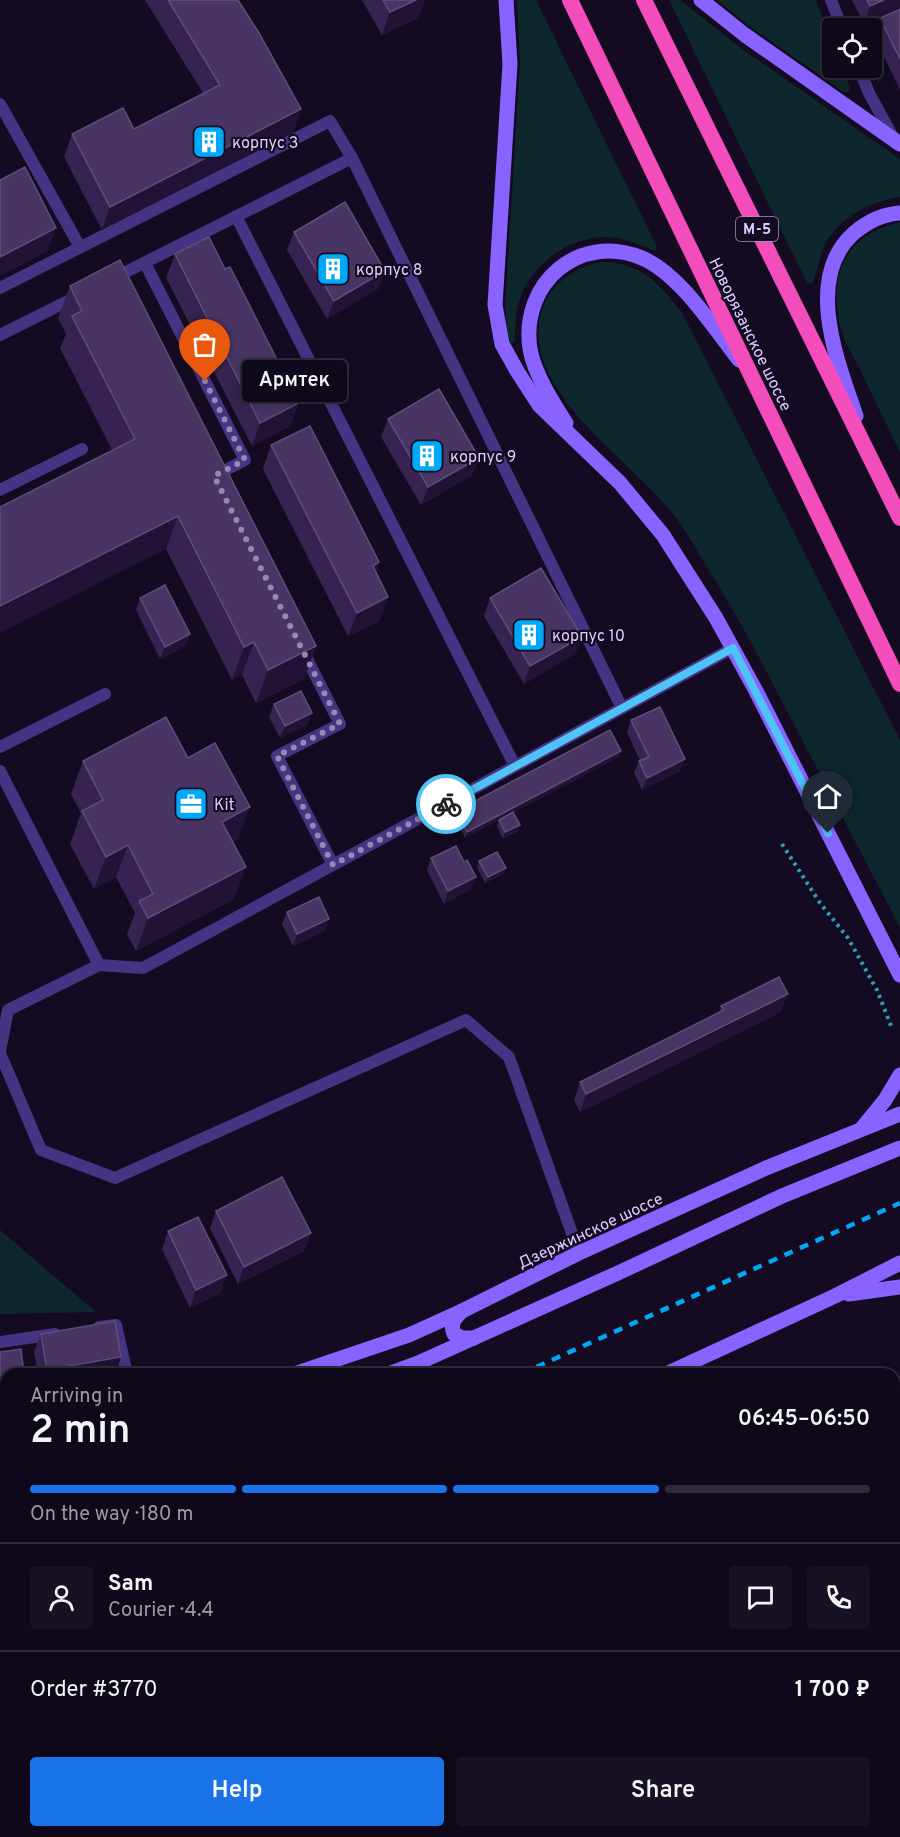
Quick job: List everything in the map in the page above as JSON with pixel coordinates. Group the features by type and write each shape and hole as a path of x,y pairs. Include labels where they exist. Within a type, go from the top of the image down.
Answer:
{"highway":[{"name":"Новорязанское шоссе","path":"570,0 900,684"},
{"name":"М-5","path":"644,0 900,518"}],"main road":[{"path":"506,0 510,64 495,305 502,344 539,405 620,483 663,535 716,618 900,975"},
{"path":"701,0 745,35 897,142"},
{"name":"М-5","path":"870,459 838,362 829,324 827,298 836,256 847,240 860,228 874,220 900,213"},
{"path":"578,444 544,386 530,350 530,321 536,300 559,268 576,257 597,251 620,252 644,259 669,276 695,303 754,380"},
{"path":"861,1130 885,1100 900,1075"},
{"name":"Дзержинское шоссе","path":"312,1368 409,1335 579,1253 766,1168 900,1113"},
{"path":"402,1368 474,1338 782,1196 900,1148"},
{"path":"679,1368 835,1296 900,1263"},
{"path":"835,1296 900,1287"},
{"path":"462,1311 451,1327 454,1334 462,1338 474,1338"}],"lane":[{"path":"831,0 838,18"},
{"path":"863,78 897,142"},
{"path":"0,104 80,247"},
{"path":"0,288 330,121 352,158 622,708"},
{"path":"0,336 352,158"},
{"path":"236,216 515,766"},
{"path":"145,263 245,460 214,476"},
{"path":"0,490 82,448"},
{"path":"298,641 340,724 277,756 333,865"},
{"path":"579,1253 509,1057 466,1020 115,1178 41,1150 0,1052 8,1010 99,965 143,968 733,648"},
{"path":"0,747 105,694"},
{"path":"0,771 99,965"},
{"path":"0,1342 116,1325 126,1368"}],"path":[{"path":"783,844 820,903 848,938 877,990 891,1026"}],"green space":[{"path":"517,0 536,0 657,247 653,250 622,239 593,238 578,242 552,256 540,266 523,291 516,314 515,341 512,343 508,342 505,309 520,63"},
{"path":"669,0 680,0 738,46 900,159 900,197 867,207 840,225 826,243 812,284 807,283"},
{"path":"717,0 816,0 823,18 822,77 748,25"},
{"path":"824,78 846,78 850,87 845,93"},
{"path":"900,222 900,452 842,332 837,294 844,262 853,248 865,237 881,228"},
{"path":"602,262 616,263 639,271 657,284 682,313 900,740 900,927 757,654 688,535 671,511 574,411 557,389 545,366 539,342 539,327 546,300 563,279 587,266"},
{"path":"0,1230 96,1312 0,1314"}],"building":[{"path":"168,0 238,0 301,109 110,207 72,134 123,108 134,129 220,85"},
{"path":"383,0 416,0 390,12"},
{"path":"867,0 884,0 870,6"},
{"path":"900,9 900,59 882,18 880,18"},
{"path":"25,167 56,228 0,257 0,180"},
{"name":"корпус 8","path":"345,202 385,271 334,301 294,232"},
{"path":"209,237 225,269 230,267 299,403 260,423 175,254"},
{"path":"120,260 316,646 268,670 254,642 244,647 178,516 0,606 0,507 135,439 72,316 82,311 70,286"},
{"name":"корпус 9","path":"439,389 479,458 428,487 388,419"},
{"path":"310,426 379,562 373,566 388,597 357,613 271,445"},
{"name":"корпус 10","path":"541,568 582,637 530,666 490,598"},
{"path":"165,585 190,634 165,647 140,598"},
{"path":"301,691 312,713 285,726 274,704"},
{"path":"660,707 685,759 647,778 639,761 649,757 631,720"},
{"path":"166,717 188,758 215,743 250,807 222,822 246,867 148,918 139,901 153,894 128,845 106,857 82,811 103,800 83,761"},
{"path":"610,730 621,751 467,832 456,811"},
{"path":"513,812 520,825 505,832 499,820"},
{"path":"456,846 464,862 467,860 476,877 448,891 431,858"},
{"path":"497,852 506,868 488,877 479,861"},
{"path":"319,897 329,919 297,934 287,912"},
{"path":"779,977 788,994 586,1094 580,1082 724,1010 721,1006"},
{"path":"282,1177 311,1233 244,1267 216,1211"},
{"path":"198,1217 227,1275 196,1290 168,1231"},
{"path":"115,1321 121,1357 47,1368 41,1334"},
{"path":"21,1349 23,1368 0,1368 0,1352"}],"railway":[{"path":"534,1368 900,1203"}],"way so far":[{"path":"205,381 245,460 214,476 340,724 277,756 333,865 446,804"}],"place":[{"name":"корпус 3","path":"209,142"},
{"name":"корпус 8","path":"333,269"},
{"name":"Армтек","path":"205,381"},
{"name":"корпус 9","path":"427,456"},
{"name":"корпус 10","path":"529,635"},
{"name":"Kit","path":"191,804"}],"route":[{"path":"446,804 733,648 828,833"}]}
